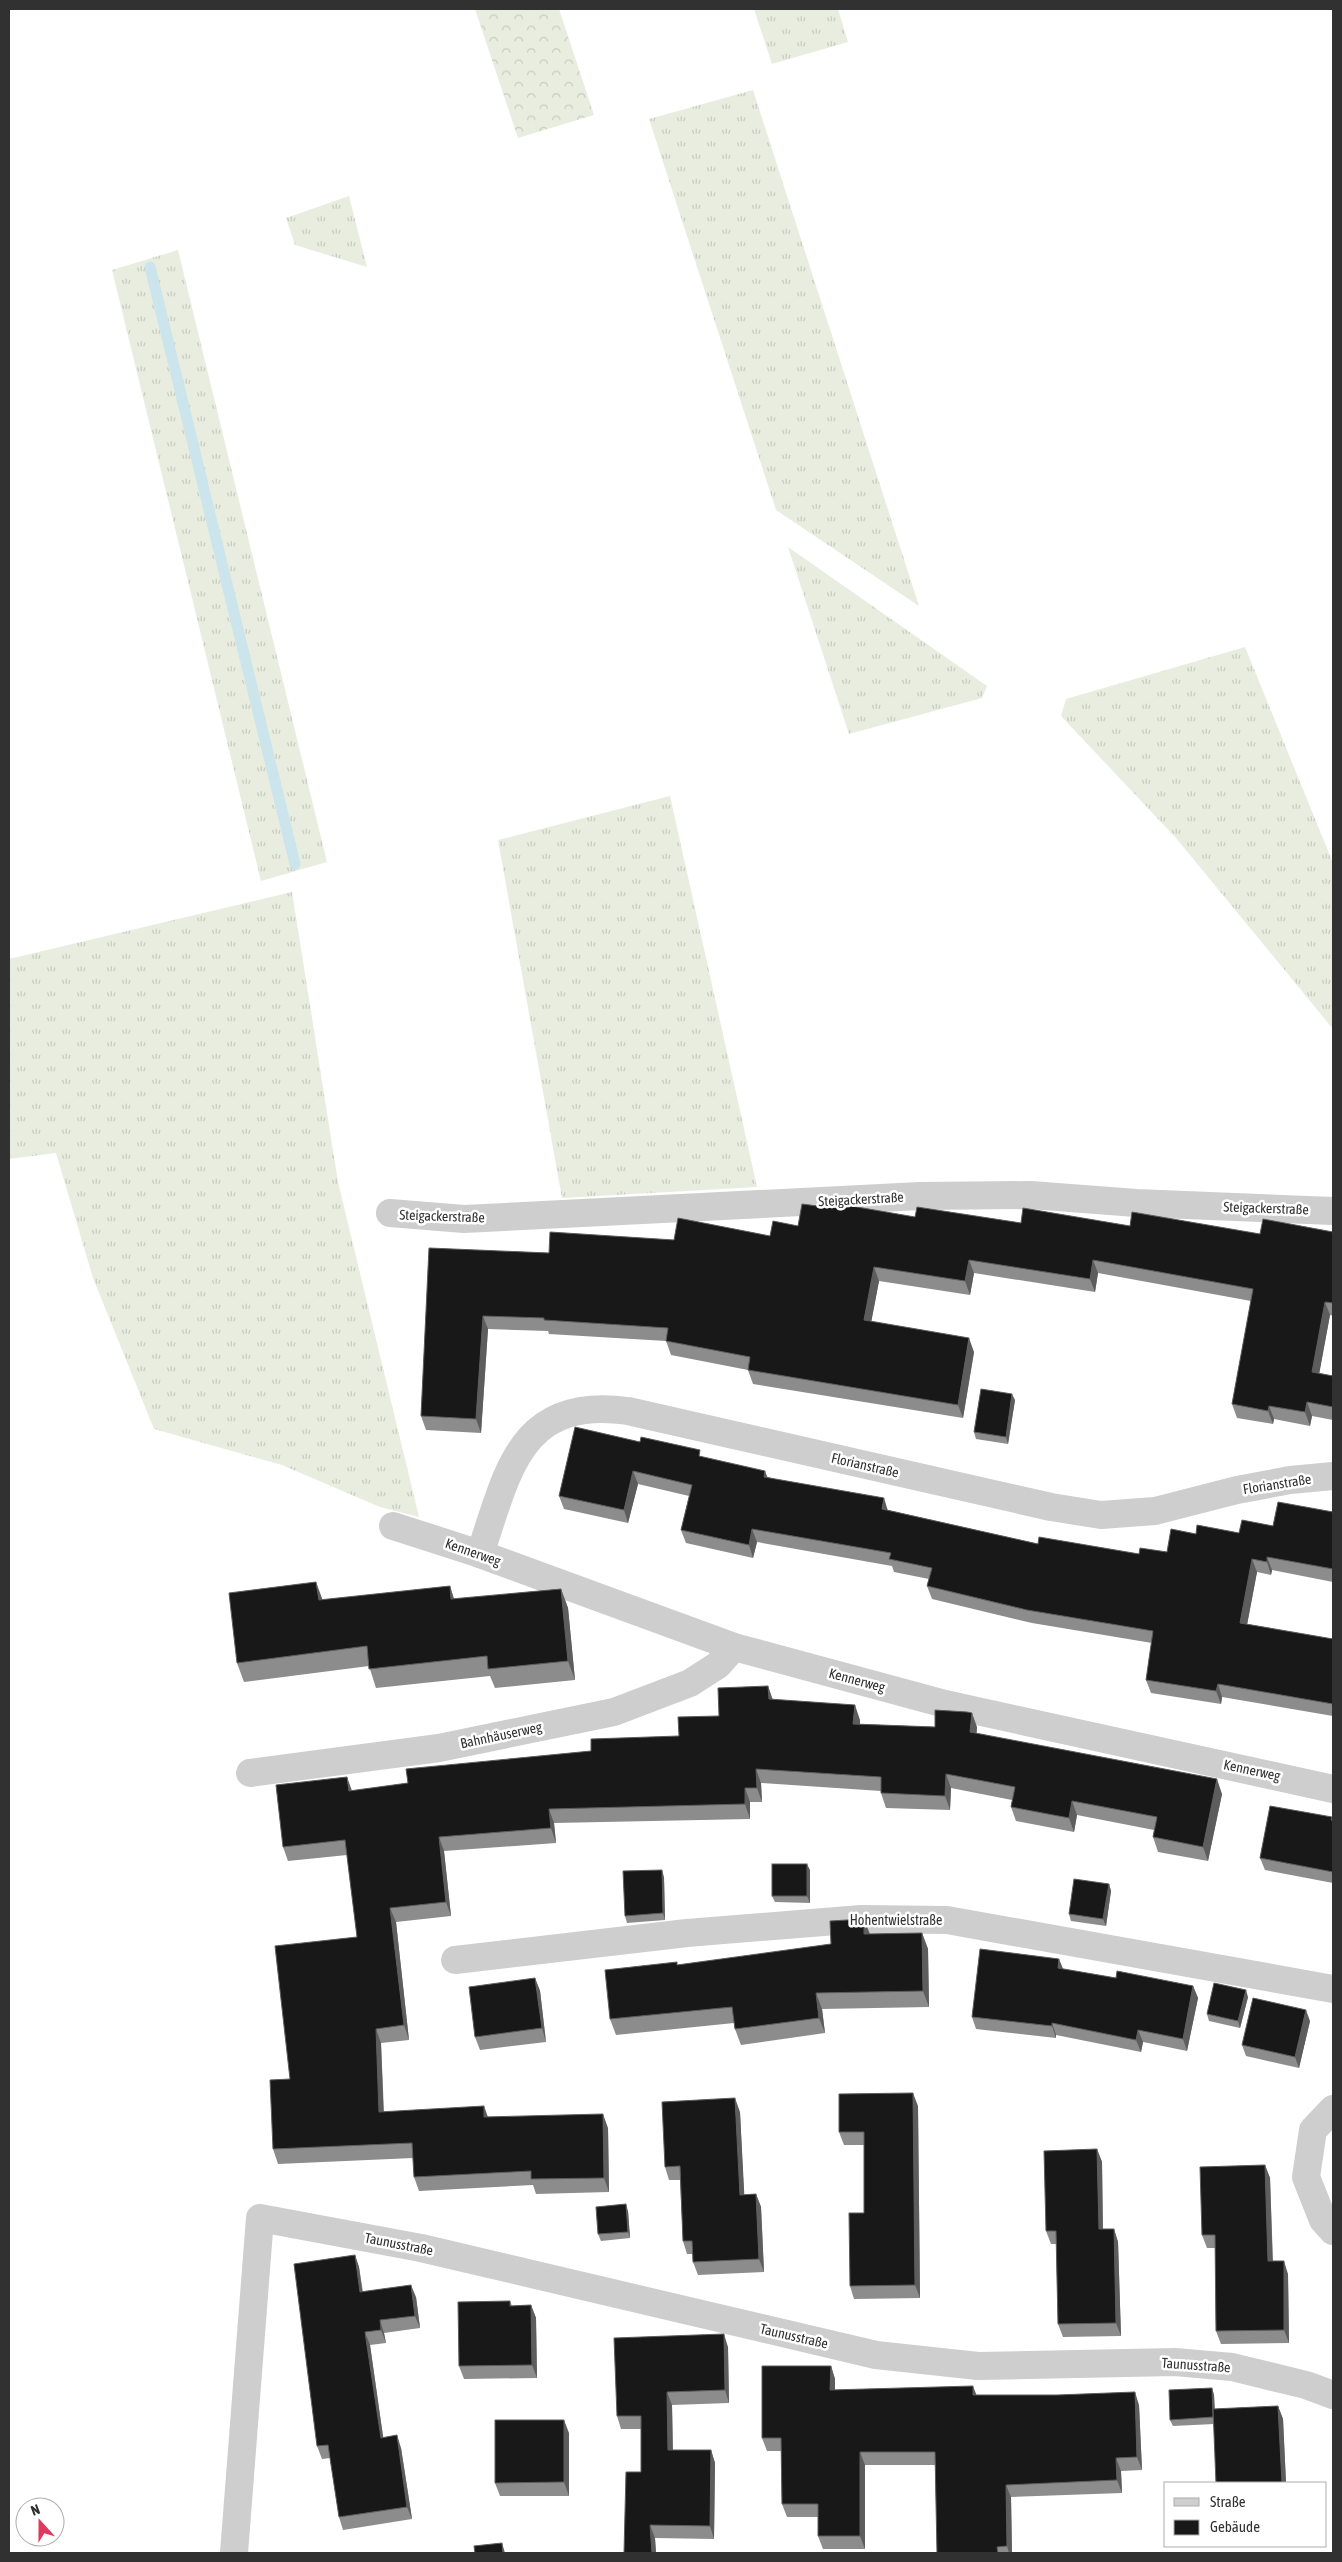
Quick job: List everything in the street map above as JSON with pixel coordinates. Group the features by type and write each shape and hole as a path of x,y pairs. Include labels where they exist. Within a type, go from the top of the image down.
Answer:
{"street":[{"name":"Steigackerstraße","path":"390,1213 464,1219 910,1196 1013,1196 1333,1211"},
{"name":"Florianstraße","path":"480,1554 505,1480 517,1453 531,1435 552,1420 578,1411 603,1408 628,1411 1051,1507 1101,1515 1155,1511 1192,1504 1236,1490 1290,1480 1333,1476"},
{"name":"Kennerweg","path":"394,1526 480,1554 734,1647 945,1704 1333,1788"},
{"name":"Bahnhäuserweg","path":"250,1773 439,1748 614,1712 690,1683 718,1665 734,1647"},
{"name":"Hohentwielstraße","path":"455,1960 688,1933 861,1919 947,1920 1333,1989"},
{"path":"1333,2109 1313,2130 1306,2177 1322,2220 1333,2231"},
{"name":"Taunusstraße","path":"234,2553 260,2218 421,2248 876,2355 978,2366 1174,2362 1222,2366 1306,2385 1333,2395"}],"green space":[{"path":"475,9 559,9 594,115 518,138"},
{"path":"754,9 838,9 848,42 772,64"},
{"path":"753,90 919,606 776,510 649,119"},
{"path":"349,196 367,267 295,245 286,218"},
{"path":"178,250 327,862 261,881 112,270"},
{"path":"788,547 987,686 982,698 849,734"},
{"path":"1245,647 1333,863 1333,1029 1176,838 1061,716 1066,699"},
{"path":"670,796 757,1187 562,1198 498,840"},
{"path":"292,892 338,1182 419,1517 380,1507 282,1465 154,1429 93,1278 56,1153 9,1159 9,959"}],"building":[{"path":"834,1203 915,1217 917,1207 1021,1223 1023,1208 1130,1226 1132,1212 1260,1234 1263,1219 1333,1232 1333,1303 1325,1302 1312,1372 1333,1376 1333,1407 1307,1402 1305,1412 1269,1406 1268,1411 1232,1404 1253,1289 1093,1260 1090,1279 969,1260 965,1281 874,1267 864,1320 969,1338 958,1405 748,1370 750,1357 666,1341 668,1328 544,1320 544,1318 483,1316 476,1419 421,1416 429,1248 549,1253 550,1232 674,1240 678,1218 770,1236 773,1221 798,1226 802,1204 833,1208"},
{"path":"981,1389 1012,1394 1006,1437 974,1432"},
{"path":"575,1427 640,1442 641,1437 700,1450 699,1456 765,1471 764,1477 884,1498 882,1509 1038,1544 1039,1537 1139,1554 1140,1548 1167,1552 1171,1529 1196,1534 1197,1525 1239,1533 1242,1520 1273,1526 1278,1502 1333,1512 1333,1569 1267,1557 1267,1562 1252,1559 1240,1623 1333,1639 1333,1704 1218,1684 1216,1691 1146,1680 1153,1631 1027,1610 927,1586 932,1568 889,1559 891,1553 752,1529 749,1545 681,1530 692,1485 633,1471 624,1510 559,1496"},
{"path":"316,1582 319,1600 450,1586 451,1599 561,1589 568,1661 488,1669 487,1656 369,1669 367,1646 237,1663 229,1593"},
{"path":"768,1686 769,1699 855,1705 853,1724 935,1727 935,1710 967,1712 972,1713 970,1732 1217,1779 1203,1847 1153,1837 1157,1817 1072,1801 1069,1818 1011,1807 1015,1787 946,1774 945,1796 881,1793 881,1777 756,1769 757,1788 745,1788 745,1804 549,1809 551,1828 439,1837 446,1902 390,1908 404,2025 376,2029 379,2112 484,2106 484,2117 603,2114 604,2178 531,2179 531,2171 414,2177 412,2143 273,2149 270,2080 290,2079 275,1946 357,1937 345,1840 283,1847 276,1785 347,1777 349,1791 408,1783 406,1769 591,1751 591,1739 679,1736 678,1717 719,1716 718,1688"},
{"path":"1270,1806 1332,1817 1333,1872 1260,1858"},
{"path":"772,1864 807,1864 807,1896 772,1896"},
{"path":"662,1870 663,1913 625,1916 623,1871"},
{"path":"1074,1879 1109,1884 1103,1919 1069,1914"},
{"path":"864,1919 864,1934 922,1933 923,1991 816,1993 819,2018 735,2029 732,2007 610,2019 605,1970 677,1962 677,1965 831,1944 830,1921"},
{"path":"980,1949 1059,1959 1058,1968 1116,1978 1117,1971 1193,1986 1183,2039 1138,2030 1136,2040 1052,2023 1052,2026 972,2017"},
{"path":"535,1978 542,2028 475,2037 469,1987"},
{"path":"1214,1983 1246,1990 1238,2021 1207,2014"},
{"path":"1253,1998 1306,2010 1295,2057 1242,2045"},
{"path":"913,2093 915,2285 850,2286 849,2213 864,2213 864,2132 839,2132 839,2094"},
{"path":"735,2098 740,2195 756,2194 759,2259 693,2262 692,2241 683,2241 680,2166 665,2167 662,2102"},
{"path":"1097,2149 1099,2229 1114,2229 1116,2323 1058,2324 1056,2231 1046,2231 1044,2151"},
{"path":"1265,2165 1268,2261 1284,2261 1284,2330 1216,2331 1215,2235 1202,2235 1200,2167"},
{"path":"626,2204 628,2232 598,2234 596,2207"},
{"path":"355,2255 360,2292 411,2285 415,2316 380,2320 381,2330 365,2332 381,2438 397,2435 407,2507 339,2517 328,2445 317,2446 294,2264"},
{"path":"510,2301 510,2306 531,2305 532,2365 459,2366 458,2302"},
{"path":"724,2334 725,2390 667,2392 668,2450 711,2450 710,2526 650,2525 652,2553 624,2553 626,2472 641,2472 641,2416 617,2416 614,2338"},
{"path":"762,2366 831,2366 830,2390 973,2386 973,2395 1057,2395 1135,2392 1137,2457 1116,2458 1117,2480 1006,2485 1007,2546 997,2547 998,2553 937,2553 935,2452 860,2452 860,2536 818,2536 818,2504 782,2504 781,2438 762,2438"},
{"path":"1212,2388 1213,2417 1170,2420 1169,2390"},
{"path":"1278,2406 1282,2482 1216,2482 1213,2409"},
{"path":"495,2420 564,2420 564,2482 495,2483"},
{"path":"502,2543 503,2553 475,2553 474,2546"}],"waterway":[{"path":"150,267 295,864"}]}
